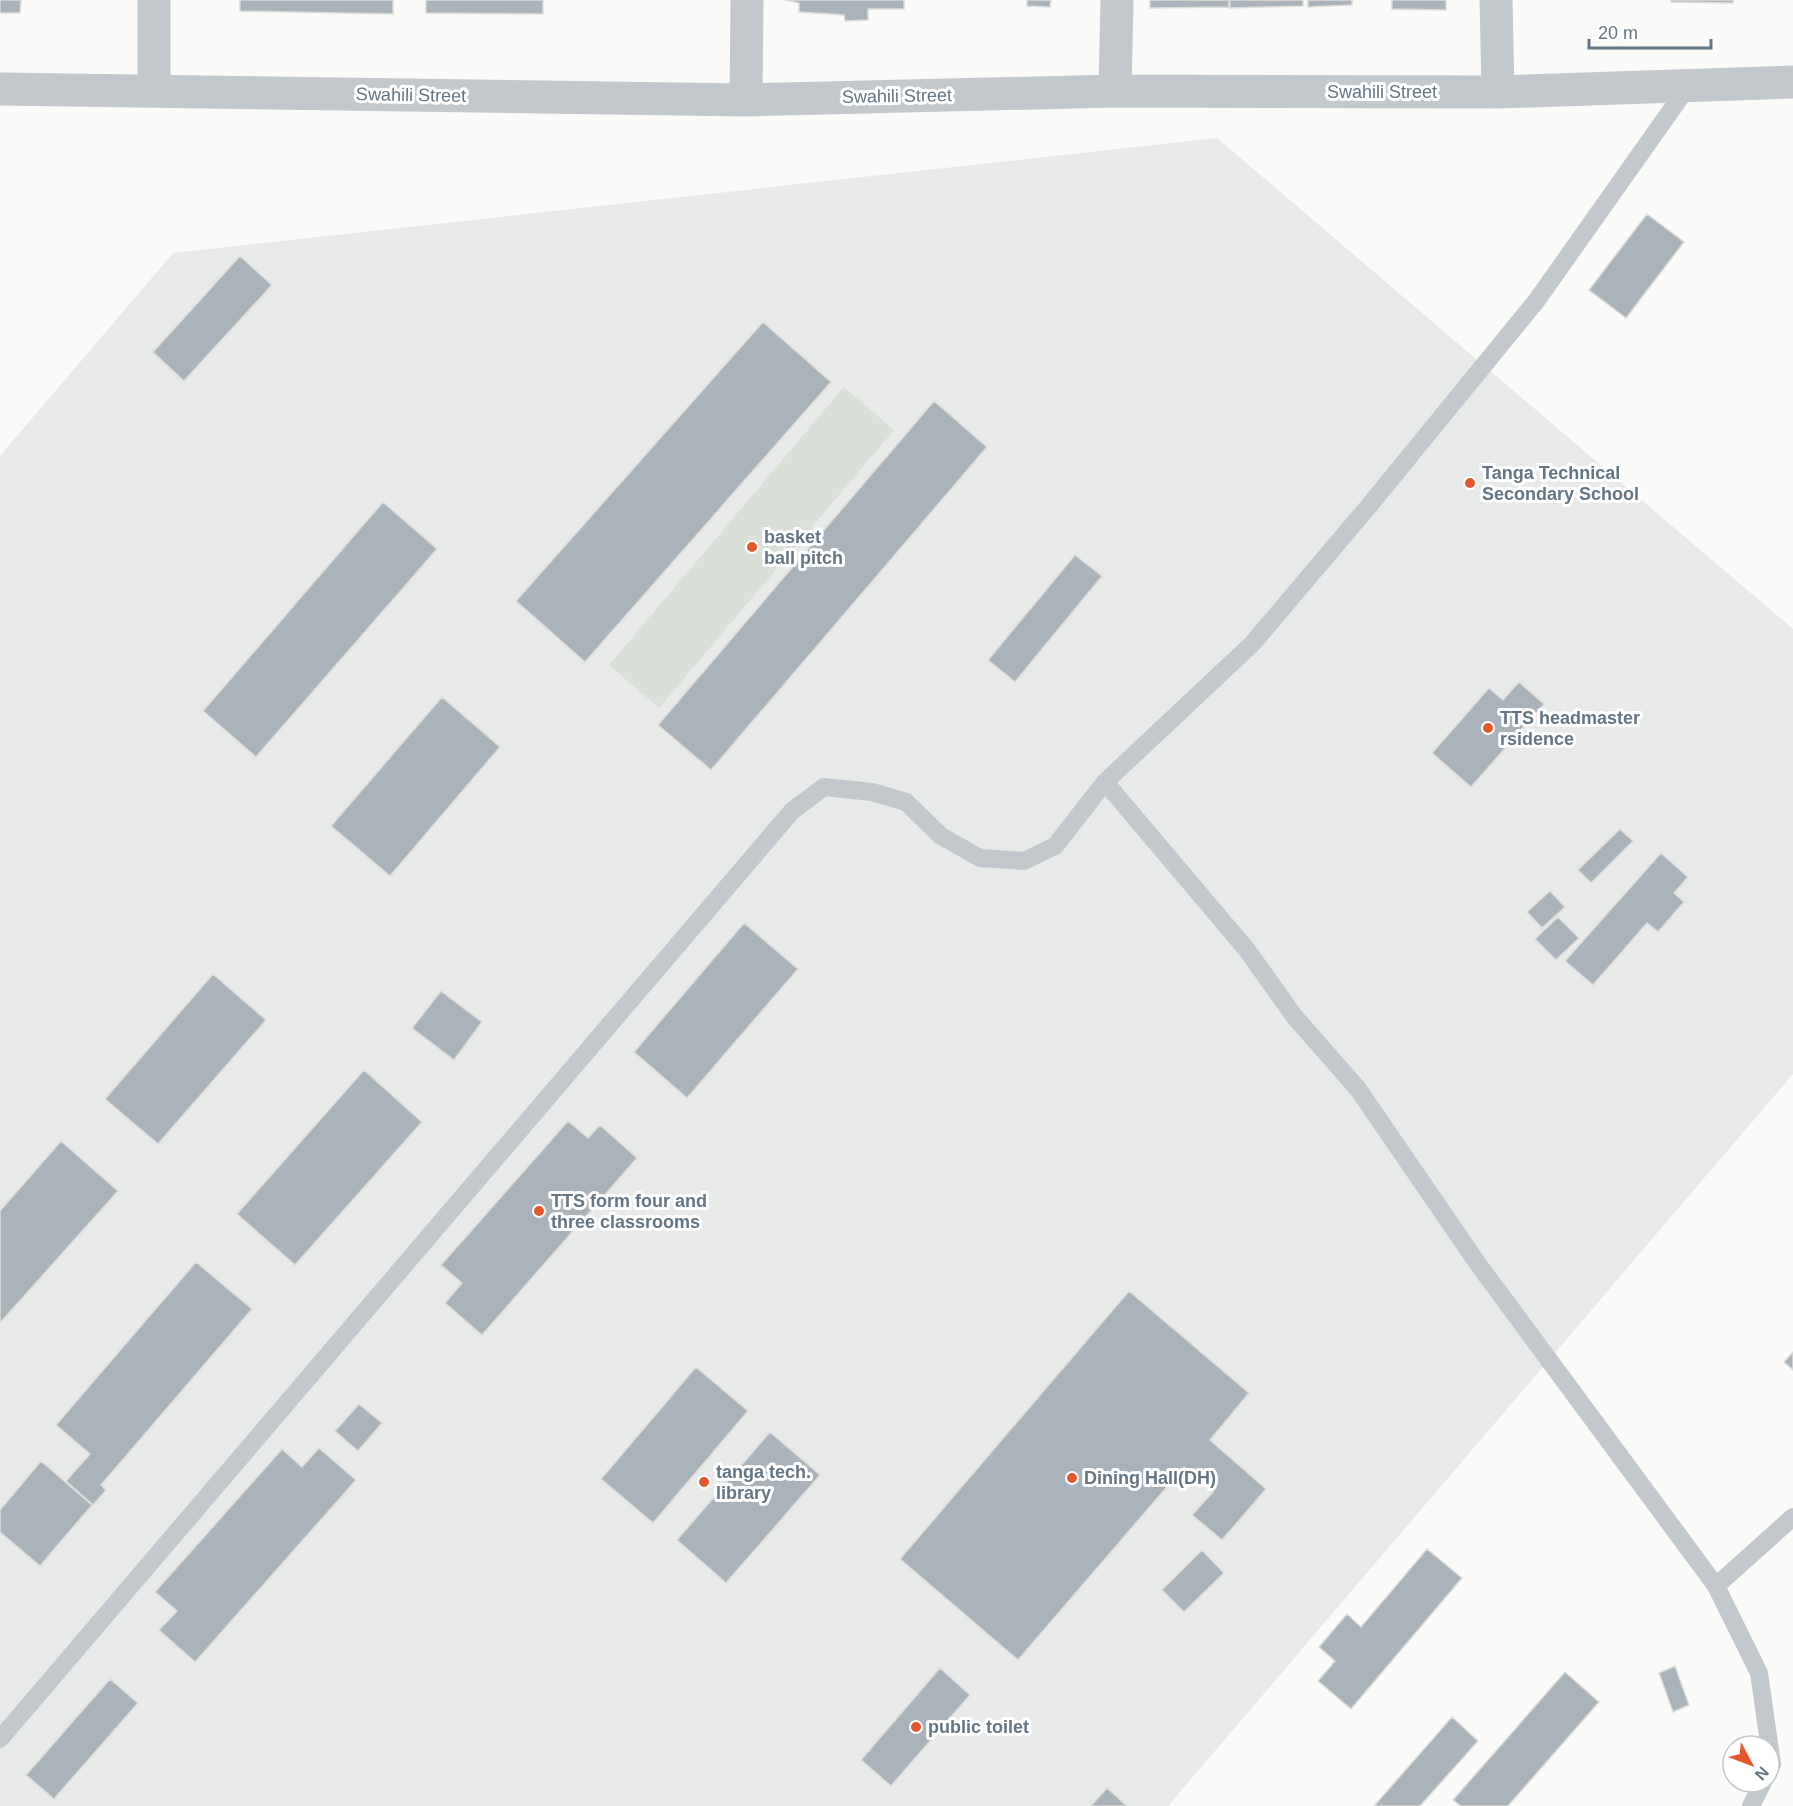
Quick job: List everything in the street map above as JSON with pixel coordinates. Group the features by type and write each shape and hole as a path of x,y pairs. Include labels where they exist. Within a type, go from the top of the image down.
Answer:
{"street":[{"path":"154,0 154,91"},
{"path":"746,100 747,0"},
{"path":"1115,91 1117,0"},
{"path":"1496,0 1498,93"},
{"name":"Swahili Street","path":"0,89 746,100 1115,91 1498,93 1793,82"}],"lane":[{"path":"0,1739 792,811 824,787 872,792 906,802 941,836 980,858 1024,861 1055,846 1106,782 1252,644 1360,516 1537,300 1689,86"},
{"path":"1106,782 1247,950 1294,1016 1358,1089 1478,1264 1716,1586 1759,1673 1768,1734"},
{"path":"1716,1586 1793,1516"}],"shaded area":[{"path":"1217,138 1793,629 1793,1074 1168,1806 0,1806 0,456 173,253"},
{"name":"basket ball pitch","path":"844,387 894,430 659,708 609,665"}],"building":[{"path":"0,0 21,0 20,13 0,13"},
{"path":"240,0 393,0 393,14 240,11"},
{"path":"426,0 543,0 543,14 426,13"},
{"path":"785,0 904,0 904,9 868,9 868,20 845,21 844,15 799,12 799,3"},
{"path":"1027,0 1051,0 1050,7 1027,6"},
{"path":"1150,0 1229,0 1229,7 1150,8"},
{"path":"1230,0 1303,0 1303,6 1230,8"},
{"path":"1308,0 1352,0 1352,5 1308,7"},
{"path":"1392,0 1446,0 1446,10 1392,9"},
{"path":"1671,0 1733,0 1733,3 1671,2"},
{"path":"1647,214 1684,242 1626,318 1589,290"},
{"path":"240,256 272,285 184,381 153,352"},
{"path":"763,322 831,382 585,662 516,601"},
{"path":"934,401 987,447 711,770 658,725"},
{"path":"383,502 437,549 256,757 203,711"},
{"path":"1075,555 1102,576 1015,682 988,660"},
{"name":"TTS headmaster rsidence","path":"1519,682 1544,704 1471,787 1432,753 1489,688 1503,700"},
{"path":"442,697 500,747 390,876 331,826"},
{"path":"1620,829 1633,841 1591,883 1578,870"},
{"path":"1661,853 1688,877 1674,893 1684,902 1658,932 1647,923 1593,985 1565,961"},
{"path":"1550,891 1565,907 1542,928 1527,912"},
{"path":"1558,917 1579,938 1556,960 1535,939"},
{"path":"744,923 798,969 687,1098 634,1052"},
{"path":"213,974 266,1020 158,1144 105,1099"},
{"path":"441,991 482,1022 454,1060 412,1028"},
{"path":"364,1070 422,1122 295,1265 237,1214"},
{"name":"TTS form four and three classrooms","path":"568,1121 588,1138 600,1125 637,1158 482,1335 445,1303 462,1283 441,1265"},
{"path":"61,1141 118,1191 0,1323 0,1211"},
{"path":"196,1262 252,1309 101,1485 106,1490 93,1505 66,1481 90,1454 56,1425"},
{"name":"Dining Hall(DH)","path":"1129,1291 1249,1393 1210,1440 1266,1489 1222,1540 1192,1515 1213,1492 1184,1467 1018,1660 900,1559"},
{"path":"1793,1352 1793,1370 1784,1362"},
{"path":"696,1367 748,1411 653,1523 601,1479"},
{"path":"359,1404 382,1423 358,1451 335,1431"},
{"path":"770,1432 820,1475 726,1583 677,1540"},
{"path":"319,1448 356,1480 195,1662 159,1630 177,1611 155,1592 282,1449 302,1467"},
{"path":"41,1461 92,1505 40,1566 0,1532 0,1510"},
{"path":"1427,1549 1462,1578 1351,1709 1318,1681 1335,1661 1319,1647 1347,1614 1361,1627"},
{"path":"1202,1550 1224,1573 1184,1612 1162,1590"},
{"path":"1675,1666 1689,1705 1673,1712 1659,1673"},
{"name":"public toilet","path":"940,1668 970,1695 891,1786 861,1760"},
{"path":"1565,1672 1599,1702 1508,1806 1461,1806 1453,1800"},
{"path":"110,1679 138,1703 54,1799 26,1775"},
{"path":"1452,1717 1478,1741 1420,1806 1374,1806"},
{"path":"1107,1788 1127,1806 1091,1806"}],"place":[{"name":"Tanga Technical Secondary School","path":"1470,483"},
{"name":"basket ball pitch","path":"752,547"},
{"name":"TTS headmaster rsidence","path":"1488,728"},
{"name":"TTS form four and three classrooms","path":"539,1211"},
{"name":"Dining Hall(DH)","path":"1072,1478"},
{"name":"tanga tech. library","path":"704,1482"},
{"name":"public toilet","path":"916,1727"}]}
